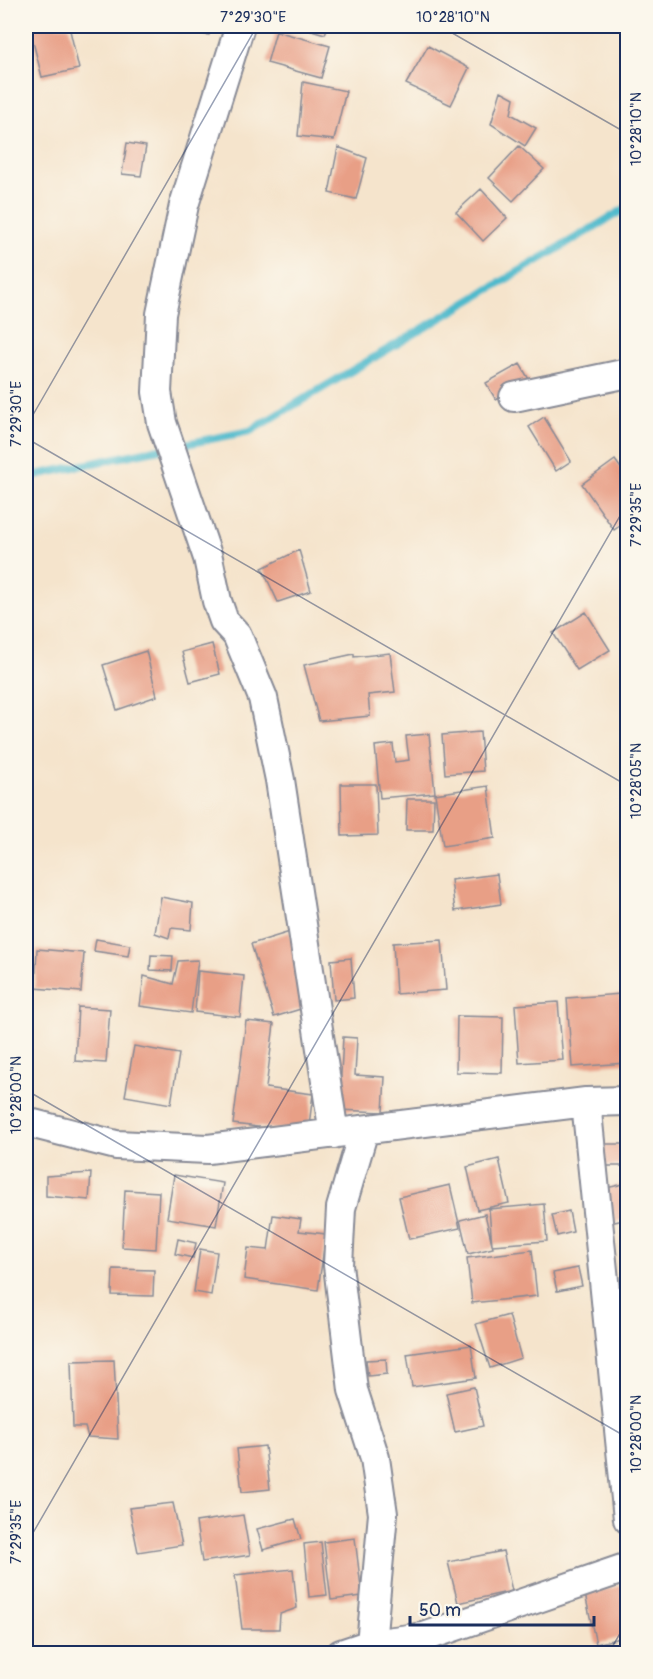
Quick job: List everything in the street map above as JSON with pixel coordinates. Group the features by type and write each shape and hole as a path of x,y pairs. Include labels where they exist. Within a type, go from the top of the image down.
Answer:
{"street":[{"path":"240,26 184,206 161,314 157,392 162,423 208,558 224,621 237,635 263,698 280,780 334,1134"},
{"path":"513,397 627,374"},
{"path":"26,1122 116,1145 208,1149 586,1102 627,1101"},
{"path":"586,1102 627,1519"},
{"path":"364,1130 341,1208 338,1265 354,1390 375,1458 382,1514 371,1644"},
{"path":"341,1653 371,1644 426,1645 627,1568"}],"building":[{"path":"29,26 69,26 79,69 42,77"},
{"path":"171,26 210,26 209,35 171,31"},
{"path":"298,26 328,26 325,34"},
{"path":"276,31 330,46 321,78 267,63"},
{"path":"428,46 469,68 451,105 406,84"},
{"path":"303,82 346,91 334,140 298,136"},
{"path":"501,91 514,98 511,114 536,128 525,146 491,124"},
{"path":"127,143 146,146 141,176 122,174"},
{"path":"519,146 544,169 513,201 489,178"},
{"path":"338,147 367,158 356,199 329,193"},
{"path":"481,189 507,218 483,241 456,212"},
{"path":"520,364 530,381 496,400 486,383"},
{"path":"544,417 571,461 556,471 529,427"},
{"path":"615,460 628,478 628,520 614,530 582,484"},
{"path":"299,550 311,591 278,602 262,568"},
{"path":"586,612 610,650 577,670 553,633"},
{"path":"212,644 220,674 190,682 182,652"},
{"path":"146,651 157,696 117,710 103,665"},
{"path":"390,653 395,692 368,695 370,716 319,721 304,665 354,654 354,657"},
{"path":"480,732 483,771 445,774 442,735"},
{"path":"429,734 435,793 380,798 375,746 393,744 395,762 409,760 406,736"},
{"path":"341,784 376,784 378,835 342,836"},
{"path":"488,786 495,838 443,846 435,794"},
{"path":"407,799 434,799 433,830 406,830"},
{"path":"621,812 628,812 628,830 622,830"},
{"path":"497,874 501,904 455,911 451,880"},
{"path":"161,897 193,903 191,930 171,928 169,938 155,933"},
{"path":"290,932 314,1005 274,1017 251,944"},
{"path":"96,939 130,945 128,956 94,951"},
{"path":"442,940 446,990 396,994 393,943"},
{"path":"37,949 84,953 81,992 35,988"},
{"path":"151,955 173,956 172,971 150,970"},
{"path":"351,958 354,998 334,1000 331,960"},
{"path":"198,960 191,1013 140,1006 144,976 173,984 178,961"},
{"path":"198,971 244,976 240,1017 195,1012"},
{"path":"621,994 626,1063 572,1067 567,998"},
{"path":"558,1002 563,1060 519,1063 515,1005"},
{"path":"78,1007 110,1009 106,1063 75,1061"},
{"path":"457,1016 503,1017 502,1073 456,1072"},
{"path":"246,1021 274,1024 266,1088 313,1094 308,1133 233,1124"},
{"path":"343,1037 357,1038 355,1075 385,1077 383,1112 339,1110"},
{"path":"134,1046 179,1054 171,1104 125,1096"},
{"path":"599,1144 628,1144 628,1166 599,1166"},
{"path":"499,1159 509,1203 477,1210 467,1167"},
{"path":"91,1173 89,1200 46,1196 46,1176"},
{"path":"174,1175 223,1183 216,1226 167,1218"},
{"path":"628,1183 628,1219 610,1223 602,1189"},
{"path":"450,1185 460,1228 409,1239 399,1197"},
{"path":"125,1190 159,1192 156,1249 122,1247"},
{"path":"544,1204 547,1241 492,1245 489,1209"},
{"path":"569,1211 573,1232 557,1236 552,1215"},
{"path":"485,1214 493,1248 468,1254 460,1220"},
{"path":"273,1215 301,1219 299,1231 326,1234 318,1290 244,1279 248,1248 268,1250"},
{"path":"178,1239 196,1243 193,1258 175,1254"},
{"path":"200,1249 217,1252 211,1295 194,1292"},
{"path":"532,1250 537,1296 472,1303 467,1258"},
{"path":"578,1268 582,1286 557,1291 553,1273"},
{"path":"113,1269 154,1270 153,1296 112,1295"},
{"path":"509,1315 521,1358 490,1368 476,1324"},
{"path":"471,1345 476,1378 412,1387 407,1354"},
{"path":"386,1359 387,1374 368,1376 366,1360"},
{"path":"114,1360 118,1439 88,1437 85,1427 73,1427 71,1361"},
{"path":"474,1387 483,1426 455,1432 446,1393"},
{"path":"265,1446 270,1489 242,1492 237,1449"},
{"path":"173,1503 182,1545 138,1552 129,1508"},
{"path":"243,1515 250,1555 202,1562 196,1522"},
{"path":"295,1519 301,1539 263,1550 257,1529"},
{"path":"355,1538 362,1596 331,1600 324,1542"},
{"path":"321,1542 327,1595 309,1597 304,1544"},
{"path":"503,1551 512,1591 458,1603 448,1562"},
{"path":"293,1569 297,1608 280,1614 279,1629 242,1629 235,1575"},
{"path":"628,1584 628,1636 596,1644 585,1594"}],"waterway":[{"path":"176,446 250,431 628,207"},
{"path":"26,477 164,448"}]}
